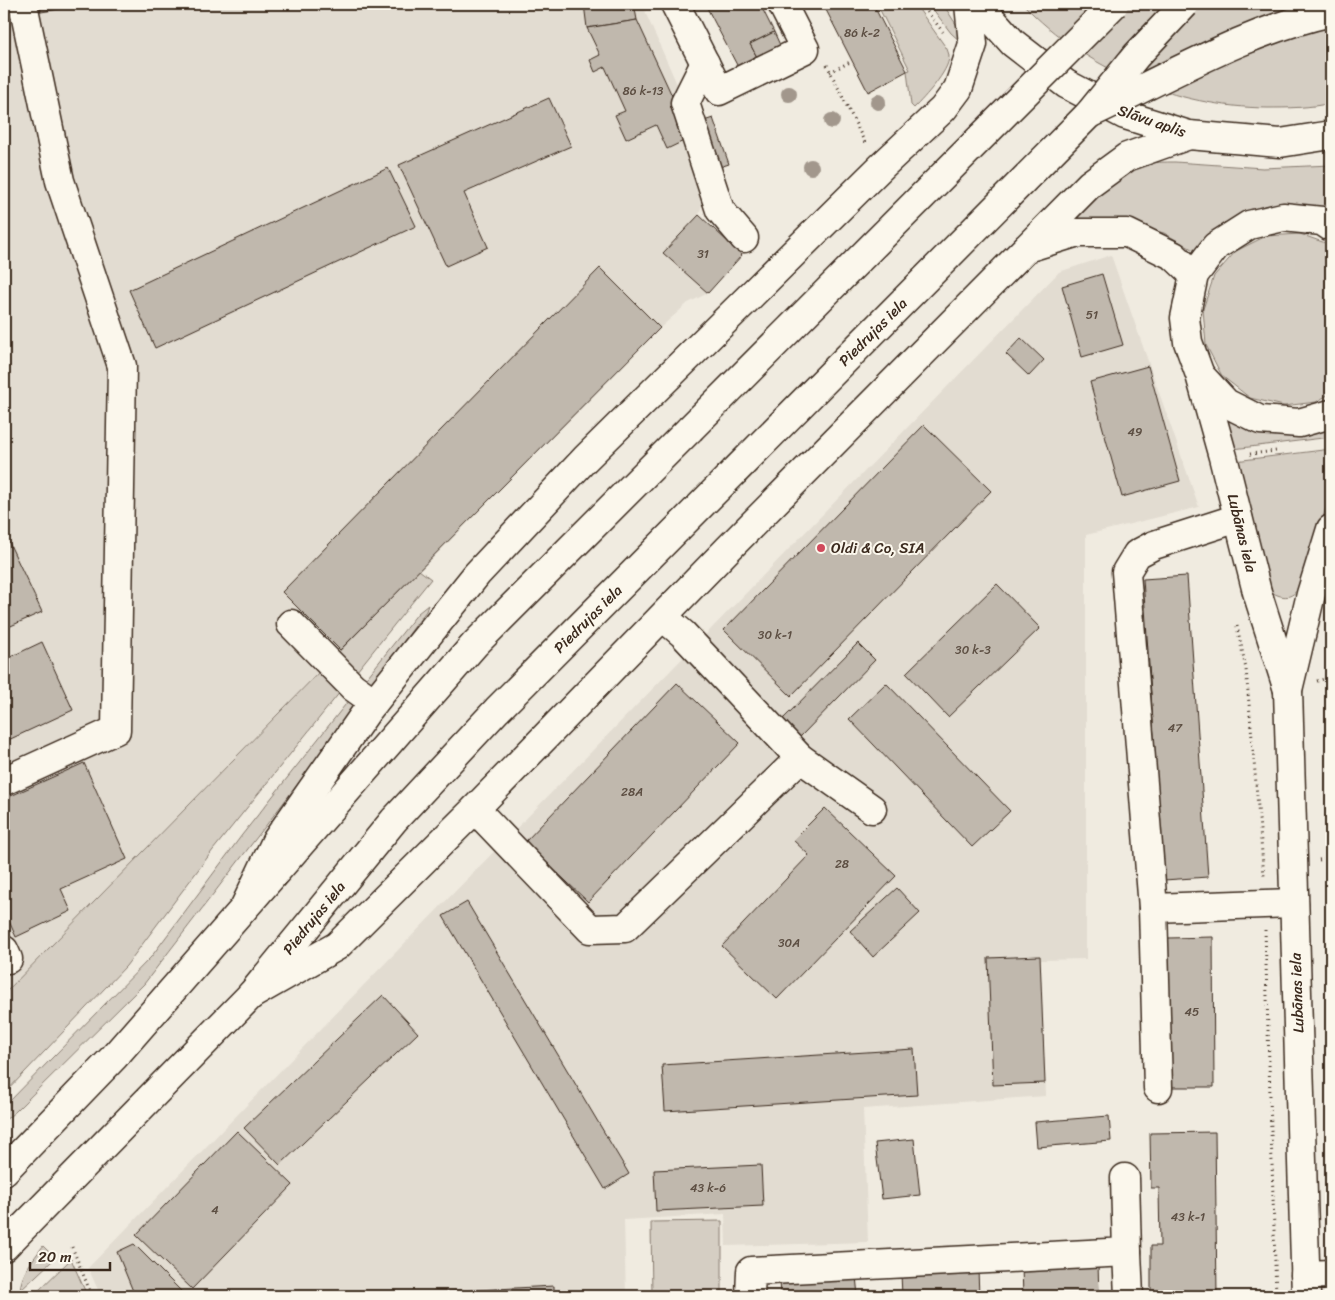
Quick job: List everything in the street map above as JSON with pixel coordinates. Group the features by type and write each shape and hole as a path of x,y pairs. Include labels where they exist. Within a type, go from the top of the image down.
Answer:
{"main road":[{"path":"4,781 116,730 122,366 60,181 23,4"},
{"path":"675,4 719,91 805,49 782,4"},
{"path":"245,906 276,841 374,702 477,574 585,459 883,164 943,109 958,89 973,44 969,4"},
{"name":"Slāvu aplis","path":"978,4 1013,43 1066,84 1125,115 1189,135 1280,143 1331,135"},
{"path":"4,1171 114,1057 475,644 1114,4"},
{"name":"Piedrujas iela","path":"4,1247 251,995 394,820 497,710 1089,114 1136,56 1185,4"},
{"path":"1089,114 1161,80 1210,54 1263,32 1331,12"},
{"path":"705,63 685,103 720,210 744,238"},
{"path":"251,995 337,946 475,810 728,549 1090,184 1127,157 1189,135"},
{"path":"1027,248 1075,233 1127,233 1174,256 1194,275 1216,246 1248,225 1283,217 1322,221 1331,227"},
{"name":"Lubānas iela","path":"1194,275 1185,318 1188,342 1200,375 1223,457 1257,592 1288,690"},
{"path":"1200,375 1226,403 1260,420 1299,423 1331,414"},
{"path":"1158,1088 1153,908 1126,572 1137,554 1154,544 1238,518"},
{"name":"Lubānas iela","path":"1314,1282 1294,903 1288,690 1311,594 1331,528"},
{"path":"663,617 683,634 800,758 872,809"},
{"path":"291,624 353,687 374,702"},
{"path":"475,810 590,929 625,928 800,758"},
{"path":"1153,908 1294,903"},
{"path":"4,1142 8,1141 86,1066 114,1057"},
{"path":"1124,1178 1129,1296"},
{"path":"750,1296 751,1271 1127,1252"}],"path":[{"path":"922,4 948,38"},
{"path":"805,49 821,53 866,146"},
{"path":"830,72 852,61"},
{"path":"72,1247 92,1296"}],"shaded area":[{"path":"4,4 644,4 646,14 688,109 690,138 682,142 703,201 699,215 742,255 708,293 688,303 660,328 340,650 4,994"},
{"path":"877,4 915,4 949,54 945,69 924,98 914,108 911,105 907,71 910,70"},
{"path":"929,4 943,4 959,29 962,43 951,33"},
{"path":"1023,4 1331,4 1331,103 1291,108 1233,106 1199,101 1166,92 1104,66 1075,48"},
{"path":"1156,162 1263,168 1331,165 1331,216 1197,252 1164,233 1125,223 1073,222 1106,188 1134,167"},
{"path":"1300,234 1331,245 1331,393 1316,402 1284,406 1250,398 1222,376 1206,345 1203,309 1214,276 1236,251 1266,236"},
{"path":"1111,255 1199,507 1086,535 1086,959 1041,960 1046,1096 863,1109 868,1242 726,1246 725,1214 624,1220 626,1296 101,1296 88,1268 1059,272"},
{"path":"1223,412 1331,425 1331,437 1233,449"},
{"path":"1331,449 1331,491 1304,580 1297,591 1290,596 1285,597 1275,594 1269,591 1235,461"},
{"path":"419,570 431,579 213,850 126,966 4,1094 4,994"},
{"path":"428,605 426,611 324,750 144,984 4,1121 4,1107 151,957 242,835 418,613"},
{"path":"722,1221 722,1296 652,1296 651,1222"},
{"path":"43,1246 52,1255 52,1261 20,1291 25,1273"},
{"path":"71,1259 86,1293 76,1296 33,1296"}],"building":[{"path":"40,4 89,4 41,12"},
{"path":"584,4 634,4 637,20 587,28"},
{"path":"705,4 760,4 774,32 750,44 757,57 738,67"},
{"path":"823,4 873,4 907,71 868,92"},
{"path":"637,20 690,138 667,149 656,125 626,139 615,115 625,111 605,67 595,72 590,60 600,55 587,28"},
{"path":"774,32 780,45 757,57 750,44"},
{"path":"549,98 571,146 464,193 488,247 446,266 399,165"},
{"path":"713,118 729,164 714,169 698,123"},
{"path":"388,168 416,226 155,348 129,290"},
{"path":"699,215 742,255 708,293 663,253"},
{"path":"600,268 660,328 340,650 282,592"},
{"path":"1102,274 1123,345 1082,357 1062,286"},
{"path":"1021,338 1044,360 1029,376 1006,354"},
{"path":"1148,366 1180,481 1122,497 1090,382"},
{"path":"924,425 991,491 791,696 724,630"},
{"path":"4,532 42,612 4,629"},
{"path":"1187,576 1208,877 1164,880 1143,579"},
{"path":"997,584 1040,628 948,717 906,673"},
{"path":"42,642 73,710 4,742 4,660"},
{"path":"858,643 875,660 800,737 782,720"},
{"path":"677,683 740,743 588,902 525,842"},
{"path":"886,683 1010,811 972,847 849,719"},
{"path":"84,763 127,859 61,889 71,911 16,937 4,910 4,799"},
{"path":"825,808 896,876 777,999 722,946 809,855 793,840"},
{"path":"897,888 920,913 873,957 850,931"},
{"path":"467,902 629,1174 605,1189 443,916"},
{"path":"1213,937 1214,1087 1171,1087 1168,938"},
{"path":"1040,956 1045,1083 993,1085 988,958"},
{"path":"383,995 418,1033 280,1165 244,1128"},
{"path":"914,1049 917,1095 665,1111 662,1065"},
{"path":"1109,1116 1111,1141 1037,1147 1035,1122"},
{"path":"237,1131 293,1185 192,1289 136,1235"},
{"path":"1215,1132 1217,1296 1151,1296 1151,1246 1160,1246 1159,1188 1151,1188 1150,1133"},
{"path":"914,1139 920,1195 882,1199 875,1143"},
{"path":"761,1165 763,1206 656,1211 654,1170"},
{"path":"134,1244 186,1296 135,1296 117,1252"},
{"path":"1098,1264 1099,1296 1023,1296 1022,1268"},
{"path":"978,1270 979,1296 902,1296 901,1274"},
{"path":"856,1276 858,1296 781,1296 780,1281"},
{"path":"554,1286 554,1296 362,1296"}],"place":[{"name":"Oldi & Co, SIA","path":"821,548"}]}
